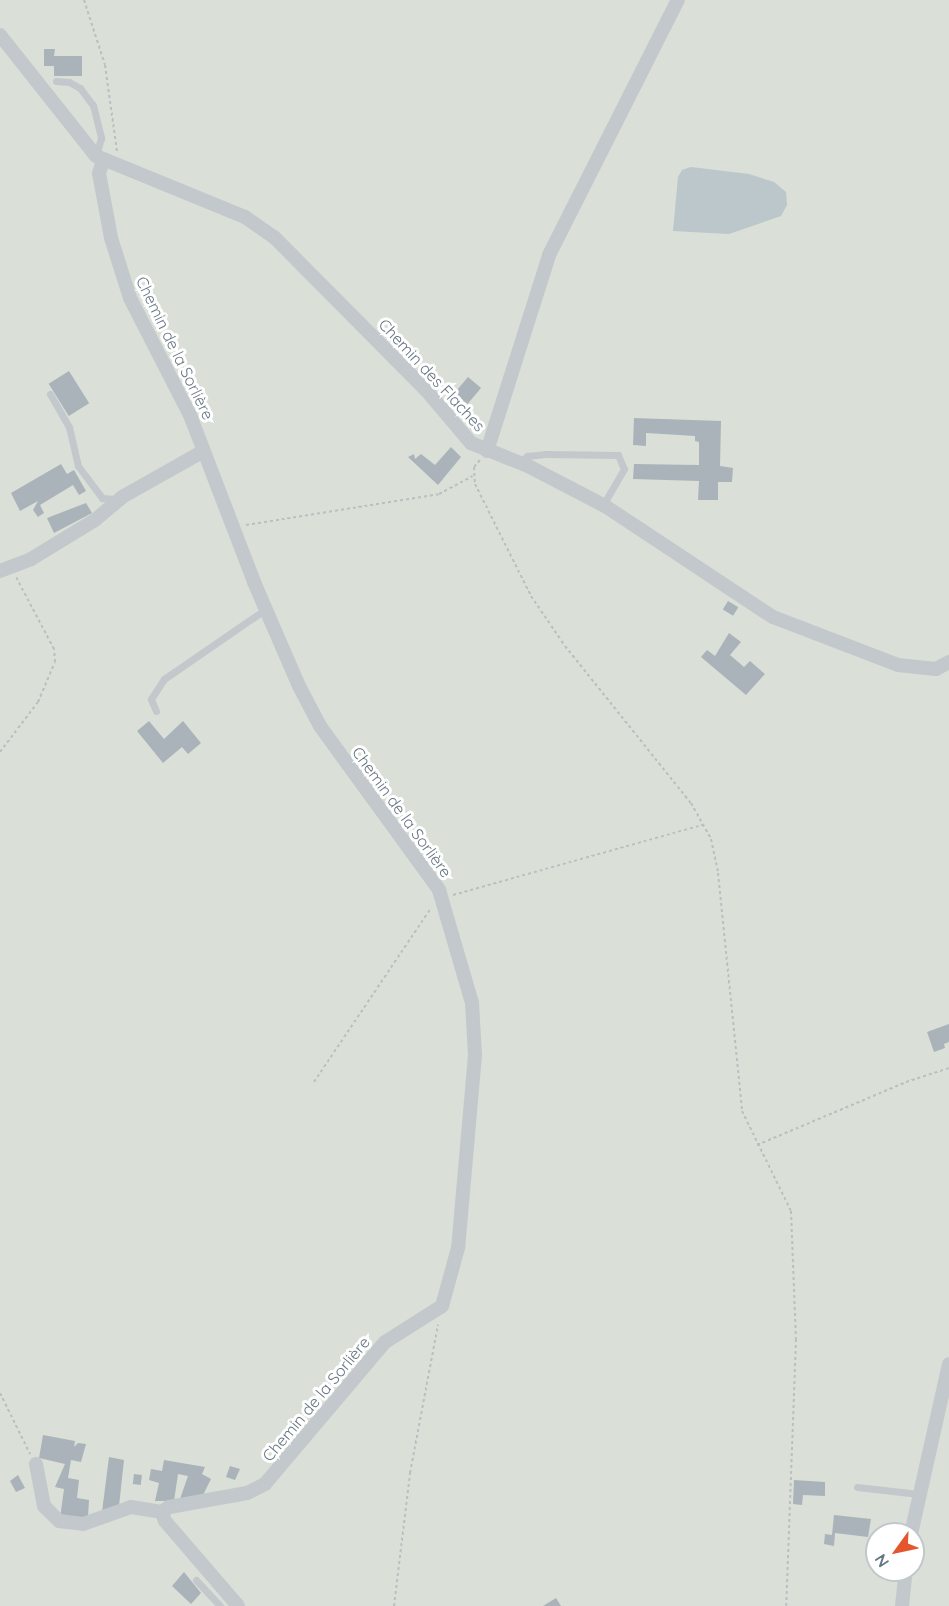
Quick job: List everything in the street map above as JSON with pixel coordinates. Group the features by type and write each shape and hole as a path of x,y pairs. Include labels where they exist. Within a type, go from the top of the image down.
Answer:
{"street":[{"path":"487,451 549,255 678,0"},
{"path":"0,35 99,158"},
{"name":"Chemin des Flaches","path":"99,158 213,203 274,237 426,390 471,443 520,463 603,505 773,617 898,665 927,669 949,662"},
{"name":"Chemin de la Sorlière","path":"36,1464 44,1506 58,1521 83,1524 131,1507 162,1512 169,1507 257,1490 265,1484 385,1342 405,1326 435,1313 449,1293 458,1248 475,1055 469,986 442,899 415,853 320,726 266,609 202,452 190,415 145,331 120,269 99,173 99,158"},
{"path":"6,568 94,520 122,497 202,452"},
{"path":"913,1522 949,1364"},
{"path":"162,1512 165,1521 238,1606"},
{"path":"902,1606 905,1582"}],"lane":[{"path":"56,81 74,84 93,105 101,138 99,158"},
{"path":"50,394 69,427 78,465 102,498 122,497"},
{"path":"520,463 527,456 545,454 618,454 624,469 603,505"},
{"path":"156,711 151,699 164,679 266,609"},
{"path":"857,1487 919,1494"},
{"path":"196,1580 220,1606"}],"path":[{"path":"84,0 113,103 117,167"},
{"path":"487,451 474,467 473,476 504,548 531,596 565,646 705,824 718,873 742,1112 756,1145 783,1187 791,1211 796,1340 786,1606"},
{"path":"234,530 247,525 439,494 473,476"},
{"path":"0,752 38,702 55,662 54,649 6,568"},
{"path":"314,1082 422,919 442,899 705,824"},
{"path":"756,1145 873,1095 949,1068"},
{"path":"394,1606 410,1473 438,1327 435,1313"},
{"path":"0,1393 36,1464"}],"shaded area":[{"path":"0,0 949,0 949,1606 0,1606"},
{"path":"691,167 749,174 774,182 786,192 787,205 781,216 729,234 673,231 678,177 682,170"}],"building":[{"path":"44,49 55,49 54,56 82,56 82,76 54,76 54,66 44,66"},
{"path":"69,371 89,403 69,416 49,384"},
{"path":"468,377 481,388 468,404 455,393"},
{"path":"634,418 721,421 720,466 733,468 732,482 718,482 718,500 698,500 699,481 633,479 634,464 699,465 699,442 695,441 695,436 646,433 646,446 633,445"},
{"path":"451,447 461,457 438,485 408,457 414,454 415,459 421,454 435,465"},
{"path":"61,464 67,474 74,470 86,491 79,495 73,485 40,505 44,513 38,517 33,510 38,501 20,511 11,493"},
{"path":"86,503 92,513 54,533 47,518"},
{"path":"728,601 738,607 733,616 723,610"},
{"path":"729,633 741,642 730,655 744,667 750,661 765,674 746,695 701,657 707,650 715,656"},
{"path":"149,721 164,739 183,721 201,743 188,754 182,747 163,763 137,731"},
{"path":"949,1024 949,1042 944,1044 945,1048 934,1052 927,1032"},
{"path":"43,1435 75,1441 74,1447 78,1443 86,1444 81,1462 71,1460 68,1478 79,1480 77,1498 89,1500 88,1517 60,1518 64,1489 55,1487 65,1464 39,1458"},
{"path":"109,1457 124,1460 119,1506 102,1512"},
{"path":"164,1460 205,1467 202,1474 211,1479 203,1495 180,1499 188,1476 178,1474 174,1501 155,1501 159,1483 149,1480 151,1469 162,1471"},
{"path":"230,1466 240,1469 235,1480 226,1477"},
{"path":"134,1474 142,1475 141,1485 133,1484"},
{"path":"18,1475 25,1488 16,1492 10,1481"},
{"path":"794,1480 825,1482 825,1496 803,1495 802,1505 793,1504"},
{"path":"834,1515 871,1519 870,1522 865,1522 865,1537 835,1533 834,1546 824,1544 825,1534 832,1535"},
{"path":"184,1572 201,1593 191,1604 172,1586"},
{"path":"556,1598 561,1606 543,1606"}]}
